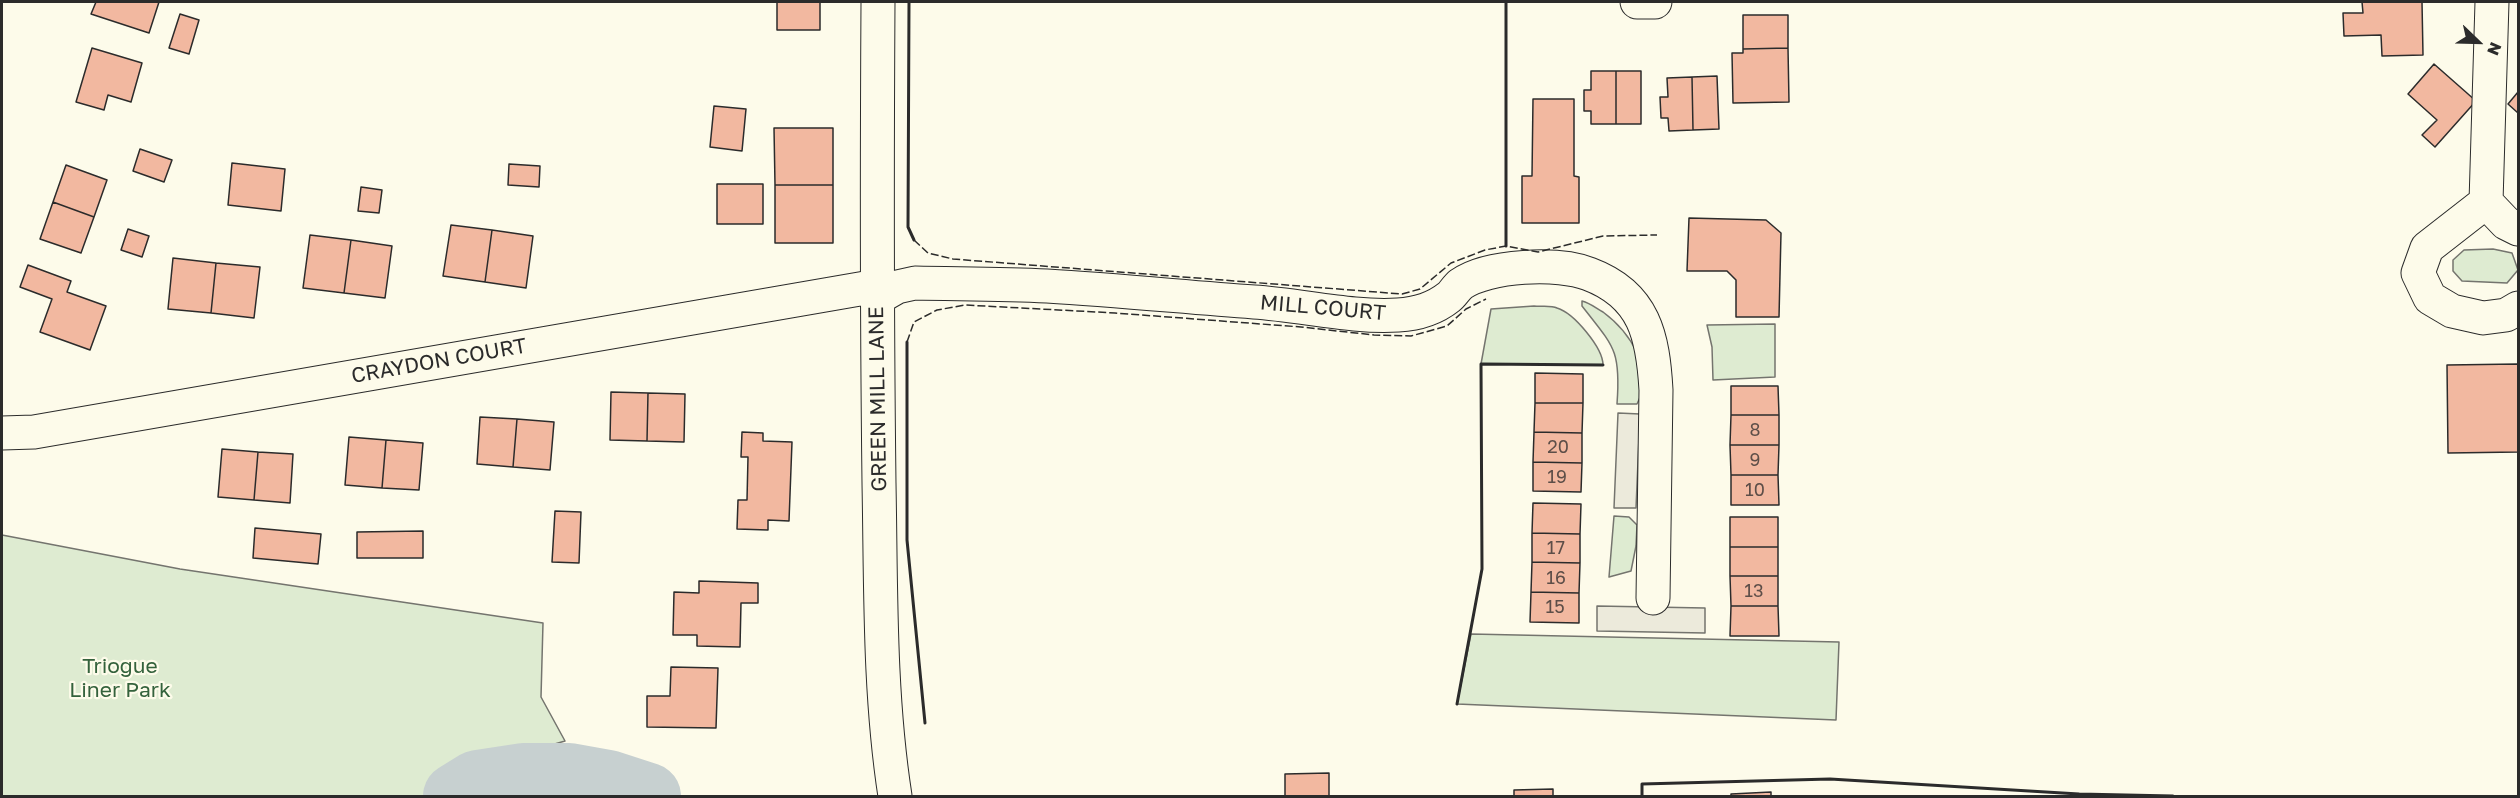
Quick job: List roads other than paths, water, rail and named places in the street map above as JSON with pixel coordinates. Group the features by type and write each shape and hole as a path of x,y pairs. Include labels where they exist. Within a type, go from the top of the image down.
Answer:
{"street":[{"name":"GREEN MILL LANE","path":"878,2 877,292 882,663 886,728 895,796"},
{"path":"1637,2 1655,2"},
{"path":"2492,2 2486,202 2506,223 2518,228"},
{"path":"2486,202 2427,248 2418,273 2430,298 2452,311 2483,318 2506,315 2518,308"},
{"name":"MILL COURT","path":"877,292 915,283 1047,286 1291,305 1381,316 1402,315 1434,307 1450,297 1461,284 1492,272 1538,268 1589,273 1615,288 1637,307 1648,333 1654,360 1656,390 1653,598"},
{"name":"CRAYDON COURT","path":"2,433 45,430 877,292"}],"waterway":[{"path":"456,796 477,783 523,776 569,776 608,783 648,796"}],"park label":[{"name":"Triogue Liner Park","path":"120,678"}]}
